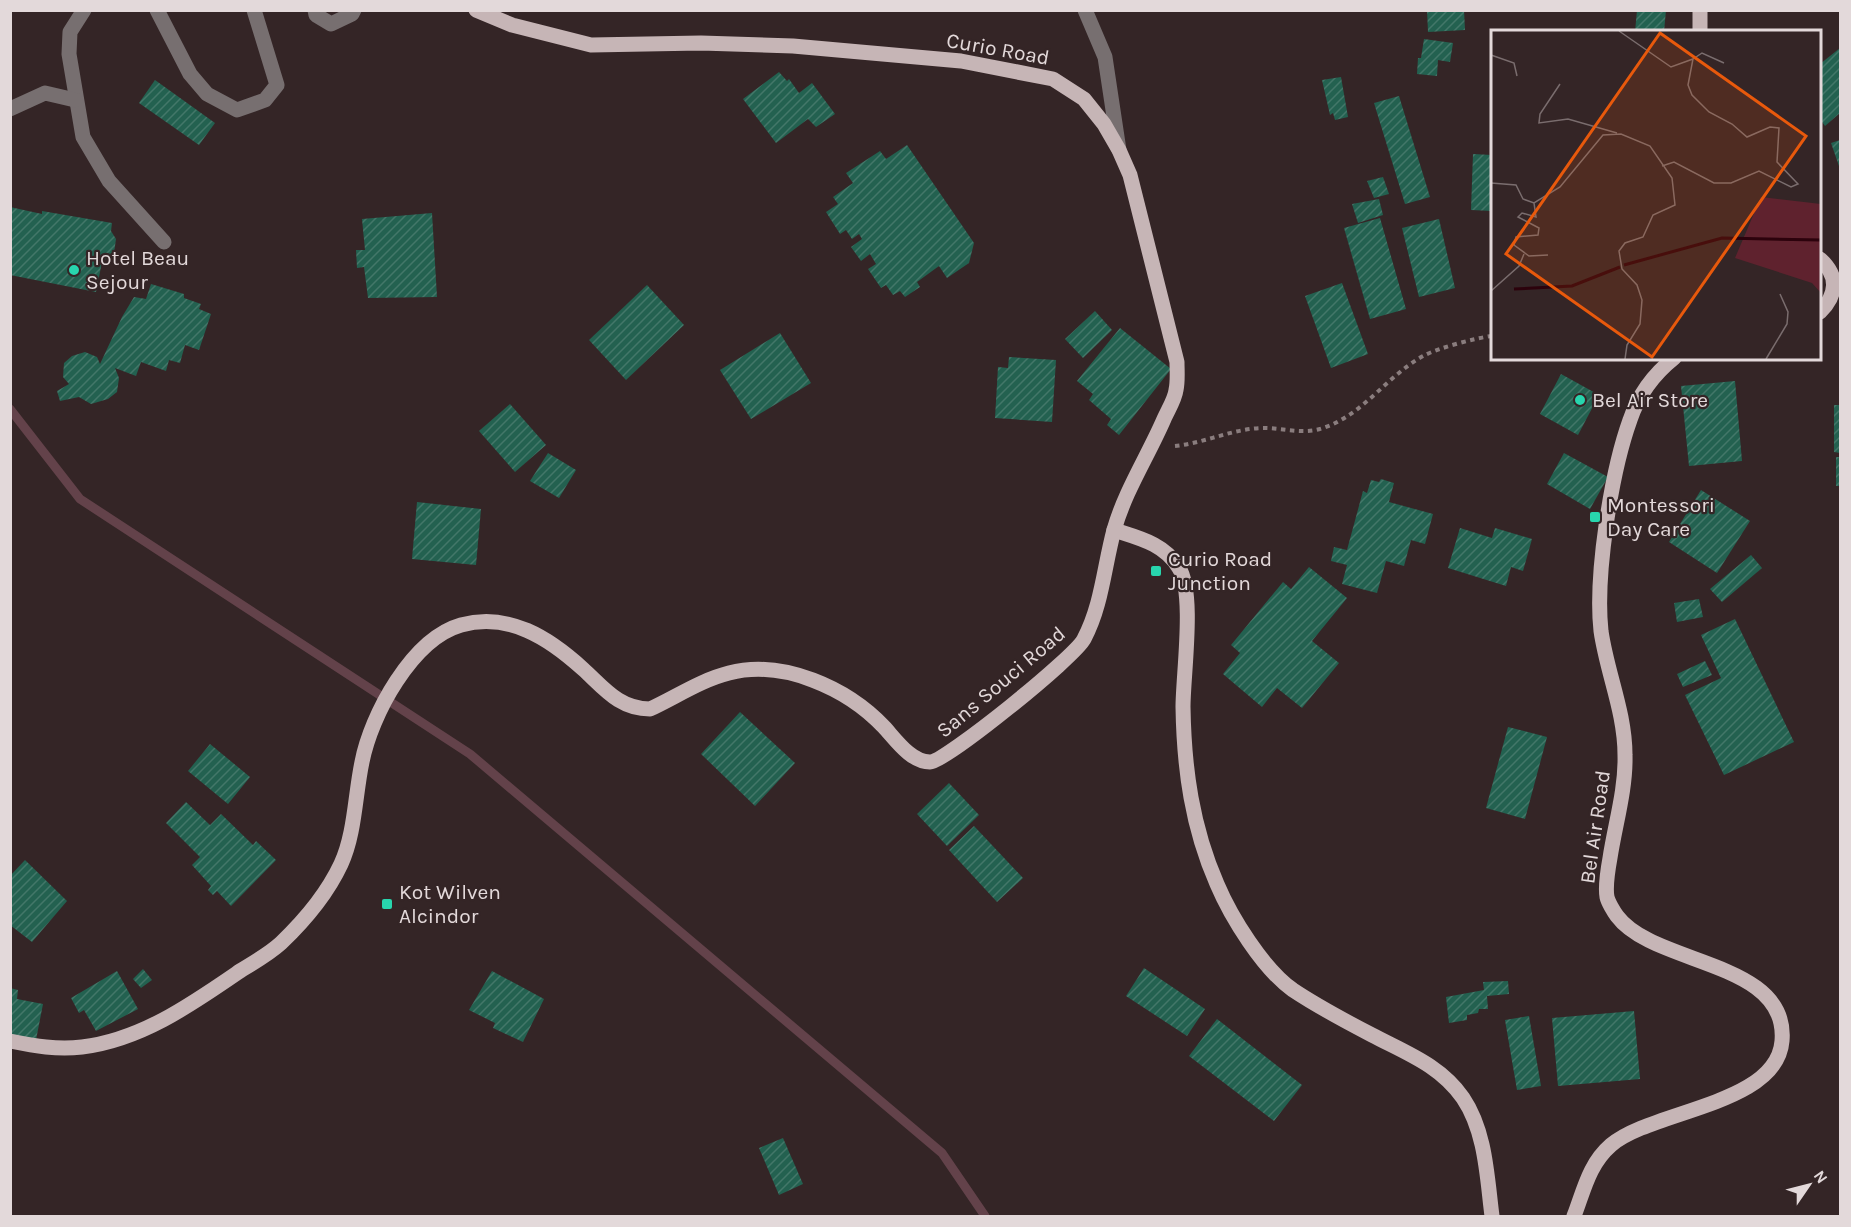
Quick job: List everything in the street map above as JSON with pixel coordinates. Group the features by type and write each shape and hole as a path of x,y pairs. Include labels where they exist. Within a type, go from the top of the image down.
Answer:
{"main road":[{"name":"Curio Road","path":"476,10 512,25 591,45 702,43 793,46 961,61 1053,79 1084,99 1104,124 1130,175 1177,362 1176,390 1151,449 1127,496 1114,530"},
{"path":"1700,10 1700,30"},
{"path":"1821,260 1829,269 1838,288 1821,311"},
{"name":"Bel Air Road","path":"1574,1216 1592,1165 1611,1145 1632,1131 1742,1090 1777,1060 1782,1041 1780,1019 1771,1002 1755,986 1733,974 1638,935 1617,917 1607,897 1608,868 1625,758 1624,730 1601,631 1601,583 1609,506 1630,419 1650,380 1672,360"},
{"path":"1114,530 1156,545 1171,556 1181,570 1185,584 1186,634 1183,706 1187,777 1192,814 1202,849 1221,895 1245,936 1291,988 1372,1035 1423,1060 1444,1075 1464,1100 1477,1128 1485,1157 1492,1216"},
{"name":"Sans Souci Road","path":"10,1041 55,1049 84,1047 137,1033 183,1009 279,945 316,905 342,863 362,760 377,713 411,663 436,637 460,625 484,621 508,623 532,630 583,669 605,692 621,703 637,709 650,709 727,674 752,669 803,677 833,688 856,702 897,742 921,760 937,761 1050,674 1083,640 1096,610 1114,530"}],"street":[{"path":"84,10 70,32 69,54 83,137 109,181 164,242"},
{"path":"157,10 190,74 207,94 237,110 265,100 277,85 254,10"},
{"path":"315,10 316,15 331,24 352,14 354,10"},
{"path":"1085,10 1105,57 1119,150"},
{"path":"10,109 45,93 75,100"}],"path":[{"path":"1151,449 1199,444 1233,433 1264,428 1292,431 1322,429 1351,414 1424,356 1491,336"}],"building":[{"path":"1427,10 1464,10 1465,30 1428,32"},
{"path":"1637,10 1666,10 1664,30 1635,30"},
{"path":"1424,39 1453,43 1450,62 1438,60 1437,76 1417,74 1418,58 1421,58"},
{"path":"1840,48 1840,113 1825,126 1821,120 1821,63"},
{"path":"779,72 787,81 789,79 799,93 812,83 835,114 816,127 808,119 776,143 743,99"},
{"path":"1341,77 1348,117 1335,120 1333,113 1330,115 1322,80"},
{"path":"155,80 215,123 199,145 139,103"},
{"path":"1399,96 1430,197 1405,204 1374,103"},
{"path":"1840,140 1840,169 1831,143"},
{"path":"907,145 974,243 969,263 947,278 939,266 917,282 920,287 905,297 900,291 893,295 886,285 881,288 868,269 876,264 870,254 861,261 851,247 862,239 859,234 852,239 846,230 840,234 826,212 838,204 833,197 853,183 846,173 880,151 886,159"},
{"path":"1473,154 1491,155 1491,211 1471,210"},
{"path":"1383,177 1389,194 1374,198 1367,181"},
{"path":"1379,199 1383,215 1358,223 1352,204"},
{"path":"10,207 42,214 42,211 112,223 111,231 116,239 114,253 102,262 96,292 10,275"},
{"path":"432,213 437,297 368,298 364,267 357,268 356,250 365,250 362,219"},
{"path":"1380,218 1406,309 1370,319 1344,228"},
{"path":"1439,219 1455,288 1419,297 1402,228"},
{"path":"1342,283 1368,354 1331,368 1305,296"},
{"path":"151,284 184,294 184,298 201,304 199,309 211,314 199,350 185,345 180,363 169,360 166,371 141,362 136,376 115,368 119,378 117,392 108,399 91,404 79,397 60,401 57,391 69,384 63,377 64,363 72,356 85,352 97,357 100,364 134,297 146,299"},
{"path":"647,285 684,325 626,380 589,340"},
{"path":"1095,311 1112,330 1083,358 1065,339"},
{"path":"1120,328 1171,369 1119,435 1107,425 1111,419 1089,400 1093,394 1077,381"},
{"path":"780,333 811,383 751,419 720,370"},
{"path":"1009,357 1056,360 1052,422 995,418 998,367 1008,368"},
{"path":"1561,374 1599,395 1578,435 1540,414"},
{"path":"1735,381 1742,461 1689,466 1681,386"},
{"path":"510,404 546,445 515,472 479,431"},
{"path":"1834,405 1840,405 1840,453 1834,452"},
{"path":"548,453 576,470 559,498 530,481"},
{"path":"1564,453 1608,477 1590,509 1547,484"},
{"path":"1836,457 1840,457 1840,486 1836,486"},
{"path":"1381,479 1394,483 1389,502 1433,514 1425,544 1411,540 1404,566 1386,561 1377,593 1342,584 1347,565 1331,561 1334,547 1347,550 1363,491 1367,493 1371,480 1379,482"},
{"path":"1701,490 1750,521 1717,573 1669,542"},
{"path":"417,502 481,509 476,565 412,559"},
{"path":"1460,528 1492,538 1495,528 1532,539 1523,571 1511,567 1506,586 1448,568"},
{"path":"1751,555 1762,568 1722,602 1710,589"},
{"path":"1309,567 1347,598 1312,641 1339,663 1302,708 1277,688 1262,707 1223,674 1240,653 1231,645 1283,582 1291,589"},
{"path":"1699,599 1703,617 1677,622 1674,603"},
{"path":"1735,619 1794,742 1724,775 1685,695 1721,678 1701,635"},
{"path":"1705,661 1712,675 1683,687 1677,674"},
{"path":"740,712 795,763 755,806 701,754"},
{"path":"1508,727 1547,737 1525,819 1486,808"},
{"path":"210,744 250,777 228,804 188,771"},
{"path":"949,783 979,815 947,846 917,814"},
{"path":"186,802 210,825 221,814 253,845 256,841 276,860 231,906 217,891 213,895 208,890 211,886 192,865 200,857 166,823"},
{"path":"974,826 1023,878 997,902 949,850"},
{"path":"25,860 67,901 32,942 10,925 10,876"},
{"path":"1144,968 1205,1009 1187,1036 1126,996"},
{"path":"143,969 152,980 141,988 133,979"},
{"path":"117,971 138,1009 96,1031 84,1010 79,1013 71,998"},
{"path":"492,971 544,999 523,1042 493,1028 495,1023 469,1010"},
{"path":"1508,981 1509,994 1487,996 1488,1009 1479,1009 1478,1013 1467,1015 1467,1020 1449,1023 1446,997 1484,990 1483,982"},
{"path":"10,988 18,990 17,999 43,1004 36,1040 10,1036"},
{"path":"1634,1011 1640,1079 1558,1086 1552,1018"},
{"path":"1529,1016 1541,1086 1517,1090 1505,1020"},
{"path":"1217,1019 1302,1085 1274,1121 1189,1056"},
{"path":"783,1138 803,1184 779,1195 759,1148"}],"waterway":[{"path":"10,409 80,499 470,754 942,1153 985,1216"}],"place":[{"name":"Hotel Beau Sejour","path":"74,270"},
{"name":"Bel Air Store","path":"1580,400"},
{"name":"Montessori Day Care","path":"1595,517"},
{"name":"Curio Road Junction","path":"1156,571"},
{"name":"Kot Wilven Alcindor","path":"387,904"}]}
